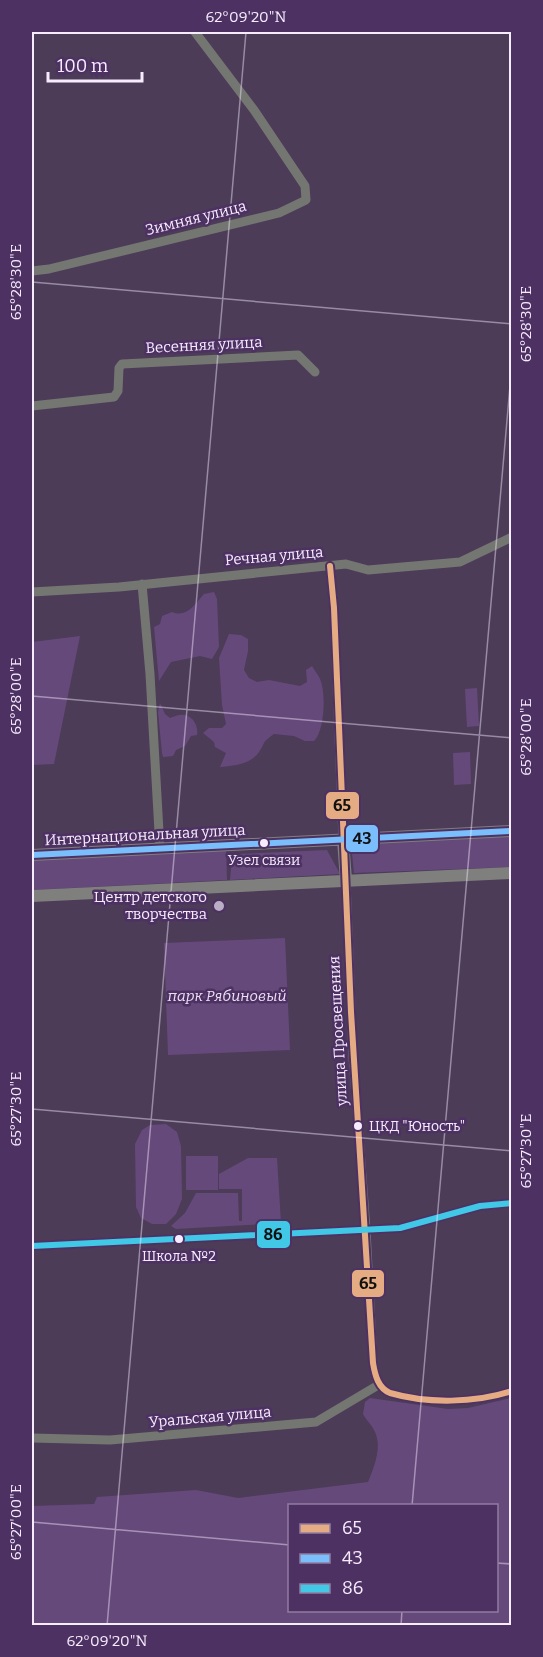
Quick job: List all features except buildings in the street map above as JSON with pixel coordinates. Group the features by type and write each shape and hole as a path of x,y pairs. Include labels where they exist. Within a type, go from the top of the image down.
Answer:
{"main road":[{"name":"Интернациональная улица","path":"32,855 512,831"},
{"path":"343,840 346,880"},
{"path":"32,896 512,873"}],"street":[{"name":"Зимняя улица","path":"32,272 279,213 306,200 305,186 254,110 195,32"},
{"name":"Весенняя улица","path":"32,406 114,397 118,391 119,368 122,364 298,355 315,372"},
{"name":"Речная улица","path":"32,592 106,588 346,564 368,570 460,562 512,537"},
{"path":"330,566 334,608 343,840"},
{"path":"142,584 160,849"},
{"name":"улица Просвещения","path":"346,880 351,1012 373,1363 376,1378 383,1388"},
{"path":"32,1246 400,1228 480,1206 512,1203"},
{"path":"383,1388 403,1396 462,1401 486,1399 512,1391"},
{"name":"Уральская улица","path":"32,1438 110,1440 316,1422 383,1388"}],"green space":[{"path":"214,592 217,599 219,647 212,659 200,656 171,662 159,681 154,627 160,624 162,616 172,612 186,612 204,594"},
{"path":"229,634 241,635 248,639 244,670 249,678 257,682 269,680 300,686 307,682 306,670 312,666 320,679 324,701 318,736 314,741 274,734 265,741 256,756 247,762 220,767 226,753 215,747 214,742 203,733 209,728 222,728 226,724 222,705 219,658"},
{"path":"80,636 54,764 32,765 32,642"},
{"path":"477,688 479,726 467,727 465,689"},
{"path":"160,703 165,714 170,718 179,715 188,716 197,727 197,735 191,736 185,746 176,750 173,756 163,757 162,753 158,712"},
{"path":"470,752 471,784 454,785 453,753"},
{"path":"511,834 511,867 354,873 351,843"},
{"path":"226,848 227,880 32,890 32,860"},
{"path":"327,850 340,874 230,880 231,868 237,854"},
{"name":"парк Рябиновый","path":"285,938 290,1050 168,1055 164,943"},
{"path":"166,1124 177,1132 181,1146 182,1199 176,1214 166,1224 152,1224 141,1218 136,1207 135,1144 142,1130 150,1125"},
{"path":"186,1156 218,1156 218,1190 186,1190"},
{"path":"248,1158 277,1158 281,1223 176,1229 171,1226 185,1213 196,1193 238,1193 239,1221 242,1221 242,1189 219,1189 219,1174"},
{"path":"370,1398 448,1409 468,1408 511,1398 511,1625 32,1625 32,1506 94,1504 97,1497 196,1490 238,1498 368,1482 377,1456 378,1443 374,1430 363,1414 365,1402"}],"transit line":[{"name":"65","path":"330,566 334,608 351,1012 374,1368 378,1381 386,1391 405,1397 451,1401 483,1398 512,1391"},
{"name":"43","path":"32,855 512,831"},
{"name":"86","path":"32,1246 400,1228 480,1206 512,1203"}],"place":[{"name":"Узел связи","path":"264,843"},
{"name":"Центр детского творчества","path":"219,906"},
{"name":"ЦКД \"Юность\"","path":"358,1126"},
{"name":"Школа №2","path":"179,1239"}]}
